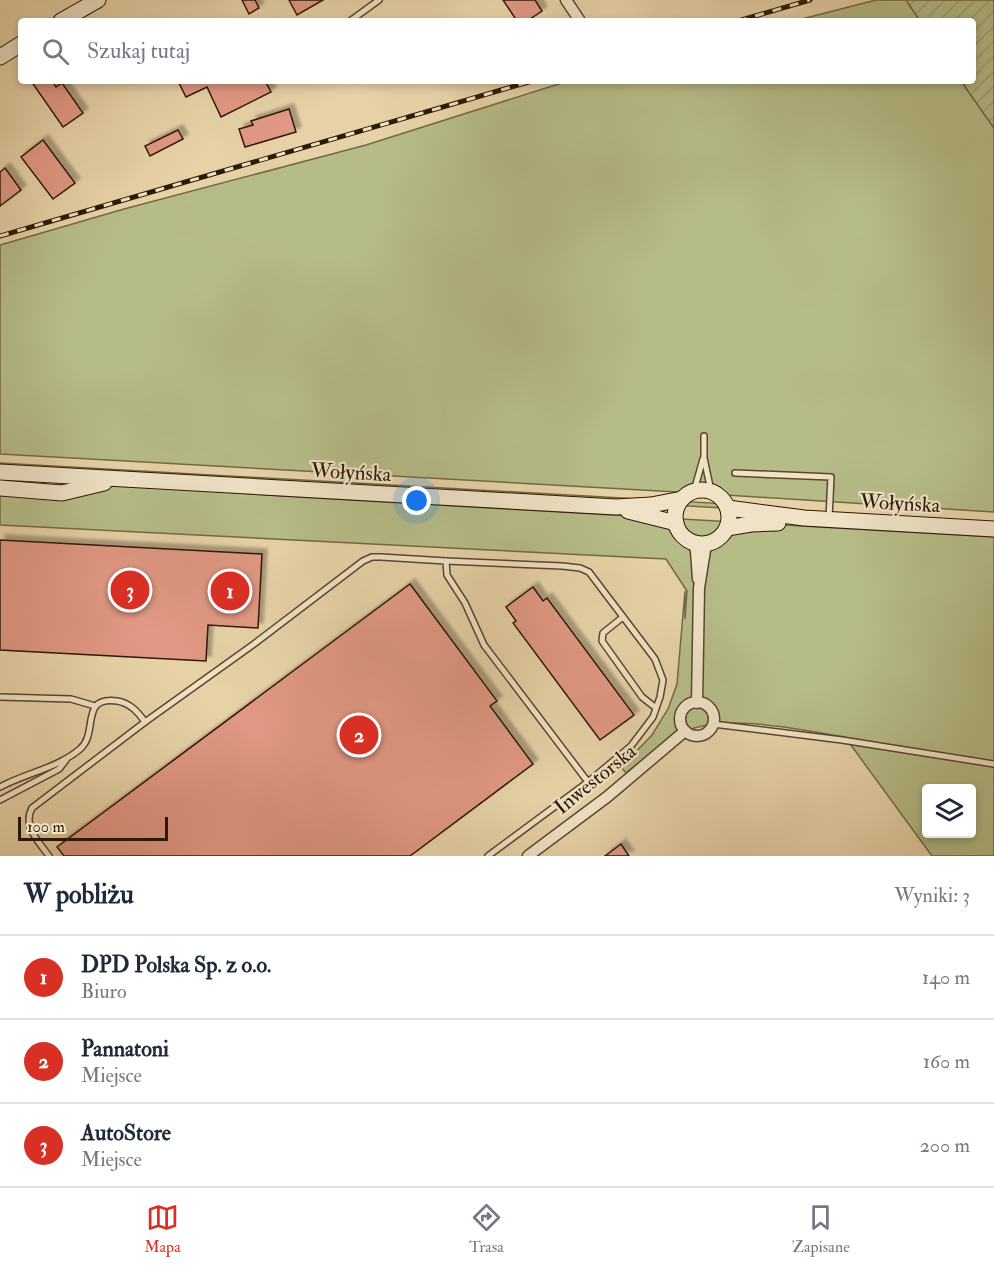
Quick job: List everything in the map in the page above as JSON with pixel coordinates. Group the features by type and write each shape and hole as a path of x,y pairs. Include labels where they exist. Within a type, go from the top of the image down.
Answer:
{"main road":[{"path":"66,18 98,0"},
{"path":"0,57 18,46"},
{"name":"Wołyńska","path":"0,472 616,507 661,504 688,495"},
{"name":"Wołyńska","path":"0,488 62,493 119,479"},
{"path":"711,491 721,497 728,508 730,518 727,528 719,538 700,543 682,535 676,523 676,510 688,495 711,491"},
{"name":"Wołyńska","path":"616,507 676,523"},
{"name":"Wołyńska","path":"728,508 829,520 994,529"},
{"name":"Wołyńska","path":"727,528 789,522 804,518"}],"street":[{"path":"566,0 578,18"},
{"path":"696,703 700,543"},
{"path":"704,704 710,709 713,724 703,735 693,736 685,731 680,722 681,713 687,705 704,704"},
{"name":"Inwestorska","path":"528,856 607,797 685,731"}],"lane":[{"path":"354,18 379,0"},
{"path":"704,436 704,458 711,491"},
{"path":"688,495 704,458"},
{"path":"735,473 831,477 829,520"},
{"path":"49,856 31,832 28,817 32,808 363,561 372,557 381,557 580,568 589,572 655,659 663,680 660,697 652,717 631,746 588,782 488,856"},
{"path":"446,561 447,575 465,603 484,645 588,782"},
{"path":"623,617 603,633 602,641 642,697 656,708"},
{"path":"0,697 71,699 95,706"},
{"path":"0,800 59,769 67,758 88,741 90,719 95,706 106,700 125,702 145,722"},
{"path":"713,724 842,740 994,764"},
{"path":"0,787 67,758"}],"green space":[{"path":"876,0 906,0 918,18 806,18"},
{"path":"906,0 994,0 994,128 963,84 976,84 976,18 918,18"},
{"path":"559,84 963,84 994,128 994,512 0,454 0,245 124,209 366,145"},
{"path":"0,463 729,504 723,508 0,467"},
{"path":"114,484 282,496 994,537 994,856 932,856 845,737 786,727 743,723 703,726 686,731 670,740 626,773 621,767 652,735 668,709 677,684 685,591 685,619 687,591 666,559 0,525 0,492"}],"building":[{"path":"242,0 255,0 259,8 249,14"},
{"path":"289,0 323,0 297,15"},
{"path":"503,0 535,0 542,11 532,18 515,18"},
{"path":"33,84 54,84 56,87 63,84 83,113 63,127"},
{"path":"180,84 267,84 271,92 221,117 207,87 186,97"},
{"path":"289,109 296,132 245,147 239,129 253,125 251,121"},
{"path":"178,130 183,139 150,156 145,146"},
{"path":"43,140 75,183 53,199 21,157"},
{"path":"5,168 21,190 0,206 0,172"},
{"path":"0,540 262,554 258,628 208,625 206,661 0,650"},
{"path":"410,584 497,701 490,706 533,764 410,856 64,856 57,847"},
{"path":"533,587 543,601 547,598 634,715 600,740 513,623 516,621 506,607"},
{"path":"621,844 629,856 605,856"}],"railway":[{"path":"748,18 810,0"},
{"path":"0,236 522,84"}],"place":[{"name":"AutoStore","path":"130,590"},
{"name":"DPD Polska Sp. z o.o.","path":"230,591"},
{"name":"Pannatoni","path":"359,735"}]}
